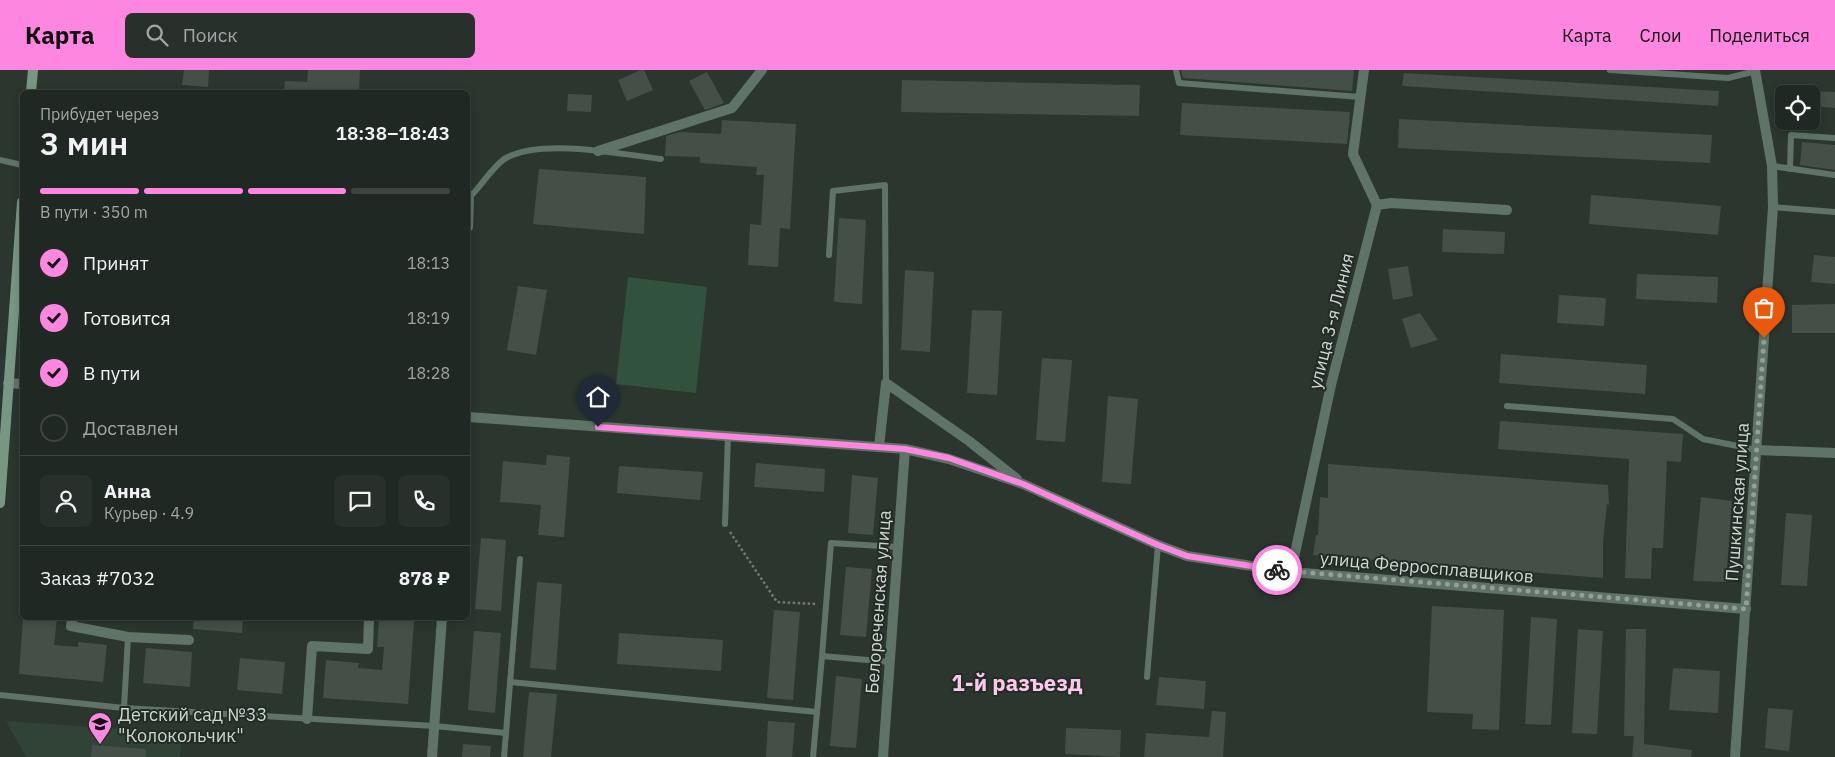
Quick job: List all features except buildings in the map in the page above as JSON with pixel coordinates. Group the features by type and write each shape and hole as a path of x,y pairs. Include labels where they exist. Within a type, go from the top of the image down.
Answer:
{"main road":[{"path":"32,90 33,70"},
{"path":"0,503 2,436 20,228"}],"street":[{"path":"598,151 732,108 762,70"},
{"path":"1364,70 1353,154 1377,205 1391,203 1507,210"},
{"name":"Пушкинская улица","path":"1735,757 1773,206 1772,166 1755,70"},
{"name":"улица 3-я Линия","path":"1291,572 1331,385 1377,205"},
{"path":"8,383 20,384"},
{"path":"879,447 886,383 969,441 1023,484"},
{"name":"улица Ферросплавщиков","path":"470,417 905,449 949,458 1023,484 1158,545 1187,556 1291,572 1746,609"},
{"name":"Белореченская улица","path":"883,757 905,449"},
{"path":"1757,450 1835,453"},
{"path":"72,620 71,626 128,637 189,640"},
{"path":"307,719 312,646 368,649 369,620"},
{"path":"432,757 442,620"}],"lane":[{"path":"1176,70 1179,83 1360,97"},
{"path":"1610,70 1728,78 1755,70"},
{"path":"1790,169 1791,135 1835,138"},
{"path":"470,195 483,179 506,158 534,149 598,151 661,159"},
{"path":"0,160 20,165"},
{"path":"1772,166 1835,175"},
{"path":"829,254 833,191 885,185 886,383"},
{"path":"1773,206 1835,212"},
{"path":"1507,406 1673,419 1703,440 1757,450"},
{"path":"725,524 728,436"},
{"path":"813,757 831,543 898,547"},
{"path":"1147,677 1158,545"},
{"path":"504,757 520,559"},
{"path":"124,708 128,637"},
{"path":"822,656 890,662"},
{"path":"510,682 817,712"},
{"path":"0,695 124,708 434,726 506,733"}],"path":[{"path":"725,524 777,602 826,605"}],"shaded area":[{"name":"Детский сад №33 \"Колокольчик\"","path":"6,721 182,733 180,757 26,757"}],"green space":[{"path":"628,277 707,287 696,393 616,384"}],"way so far":[{"path":"1277,570 1746,609 1764,338"}],"place":[{"name":"Детский сад №33 \"Колокольчик\"","path":"100,745"}],"district":[{"name":"1-й разъезд","path":"1017,682"}],"route":[{"path":"598,427 905,449 949,458 1023,484 1158,545 1187,556 1277,570"}]}
